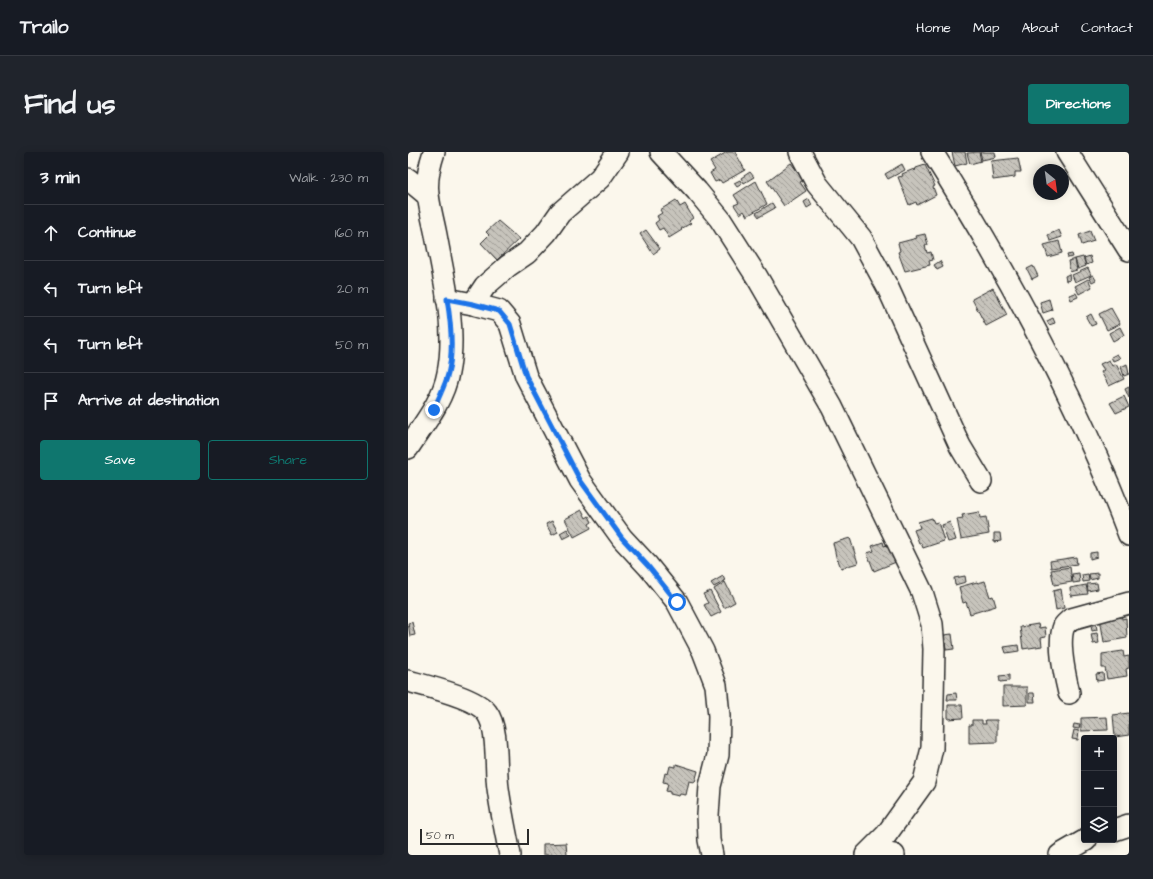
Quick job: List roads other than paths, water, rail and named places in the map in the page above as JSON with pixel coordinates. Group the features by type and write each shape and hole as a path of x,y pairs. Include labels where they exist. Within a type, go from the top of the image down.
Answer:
{"street":[{"path":"408,448 434,410 448,374 451,341 447,299 426,194 428,171 434,152"},
{"path":"473,304 485,286 508,266 527,253 546,233 560,214 600,178 618,152"},
{"path":"661,152 697,191 720,220 757,277 832,407 922,592 932,624 935,694 932,748 924,782 886,835 866,855"},
{"path":"800,152 817,184 861,238 888,288 960,446 981,481"},
{"path":"932,152 992,249 1064,386 1112,490 1129,536"},
{"path":"1067,152 1129,250"},
{"path":"408,180 426,194"},
{"path":"447,299 499,311 510,324 526,376 580,480 622,538 648,566 677,602 703,651 716,685 719,716 718,755 710,786 708,815 709,840 712,855"},
{"path":"1069,693 1064,669 1062,641 1064,626 1071,619 1129,603"},
{"path":"408,681 446,692 479,706 487,713 494,735 498,787 510,855"},
{"path":"1060,855 1081,843"},
{"path":"875,855 884,853 894,855"}]}
